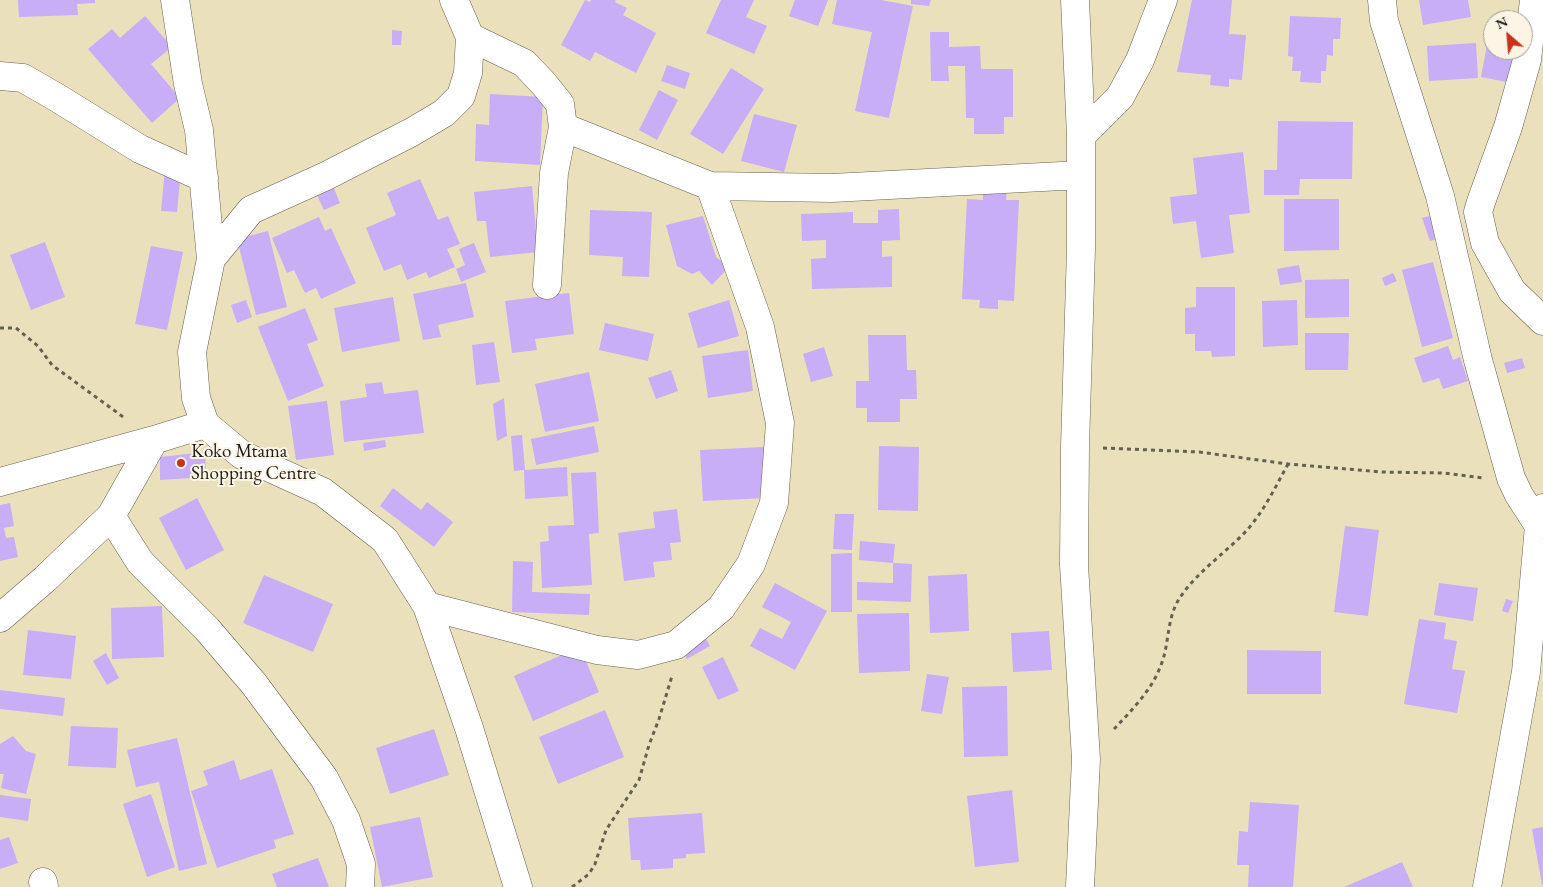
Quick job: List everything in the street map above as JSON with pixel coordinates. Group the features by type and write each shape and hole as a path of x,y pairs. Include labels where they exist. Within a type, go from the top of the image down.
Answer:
{"street":[{"path":"175,0 188,84 199,130 211,258 192,352 196,398 205,424 242,455 324,492 385,540 427,606 469,728 518,887"},
{"path":"211,258 251,210 326,176 444,113 461,96 468,73 470,38 454,0"},
{"path":"1075,0 1081,136 1081,249 1074,446 1074,565 1086,759 1080,887"},
{"path":"1081,136 1120,97 1140,60 1163,0"},
{"path":"1382,0 1384,21 1440,196 1478,360 1511,478 1519,495 1541,516 1526,672 1487,887"},
{"path":"1534,0 1527,60 1508,127 1478,212 1485,243 1503,278 1512,291 1543,321"},
{"path":"470,38 524,63 560,104 563,127 554,173 547,285"},
{"path":"0,76 23,78 140,149 204,178"},
{"path":"563,127 710,186 832,188 1081,175"},
{"path":"427,606 598,650 638,655 676,646 720,608 751,564 774,504 780,423 760,327 710,186"},
{"path":"0,482 154,440 205,424"},
{"path":"0,618 112,516 154,440"},
{"path":"112,516 140,562 208,629 254,684 324,778 346,820 361,864 360,887"}],"path":[{"path":"0,328 16,328 38,346 52,365 154,440"},
{"path":"1074,446 1199,452 1288,464 1382,472 1511,478"},
{"path":"1086,759 1135,706 1150,686 1161,666 1174,608 1180,597 1191,582 1247,530 1263,510 1288,464"},
{"path":"572,887 589,874 595,864 606,830 639,780 671,683 676,646"}],"building":[{"path":"18,0 95,0 95,3 77,4 78,15 19,17"},
{"path":"585,0 590,2 591,0 616,0 615,2 627,8 623,15 656,33 636,73 595,52 590,61 561,45"},
{"path":"721,0 754,0 746,17 767,26 754,54 706,33"},
{"path":"795,0 828,0 818,26 789,16"},
{"path":"837,0 881,0 913,6 889,118 855,111 872,32 832,24"},
{"path":"911,0 931,0 929,6 911,4"},
{"path":"1192,0 1232,0 1229,34 1246,35 1242,80 1229,79 1229,87 1210,85 1211,75 1177,72"},
{"path":"1419,0 1468,0 1471,17 1423,25"},
{"path":"145,16 172,47 151,64 180,98 152,123 88,49 112,29 120,38"},
{"path":"1290,16 1341,18 1340,39 1333,39 1333,56 1327,55 1326,71 1321,71 1321,83 1300,82 1301,71 1292,71 1293,57 1288,56"},
{"path":"392,30 402,31 401,45 392,45"},
{"path":"930,32 949,32 949,47 980,46 981,69 1013,69 1013,117 1004,117 1004,134 974,134 974,118 966,118 965,66 948,66 949,81 931,81"},
{"path":"1476,43 1478,78 1429,81 1427,46"},
{"path":"1484,60 1516,60 1512,83 1481,77"},
{"path":"667,65 690,73 685,89 661,81"},
{"path":"731,68 764,89 723,154 690,134"},
{"path":"659,90 678,100 657,140 639,130"},
{"path":"490,94 543,97 540,165 475,161 476,124 489,125"},
{"path":"754,114 797,125 784,172 741,161"},
{"path":"1278,121 1353,122 1352,179 1300,179 1299,195 1264,195 1264,170 1277,170"},
{"path":"1243,152 1250,213 1229,215 1234,253 1201,258 1196,221 1173,224 1170,197 1197,194 1193,158"},
{"path":"165,169 181,170 177,212 161,211"},
{"path":"420,179 438,220 448,216 460,244 447,249 455,267 429,278 426,272 407,280 401,264 384,271 366,228 396,215 387,193"},
{"path":"333,186 340,203 324,210 316,193"},
{"path":"532,186 538,252 490,257 486,221 477,221 474,192"},
{"path":"983,187 1007,188 1006,200 1019,200 1014,301 998,300 998,309 979,308 980,300 962,299 967,199 983,200"},
{"path":"1284,199 1339,199 1339,250 1284,251"},
{"path":"899,209 900,240 882,241 882,257 892,256 892,287 812,289 811,259 826,258 826,240 802,241 801,214 853,212 853,223 878,223 878,210"},
{"path":"590,210 652,212 649,277 622,276 623,257 589,255"},
{"path":"1433,215 1440,238 1430,241 1422,218"},
{"path":"703,216 716,257 729,267 712,285 699,271 692,274 677,266 666,225"},
{"path":"319,217 325,231 331,228 356,283 321,299 316,288 305,293 294,270 287,273 272,238"},
{"path":"268,231 287,307 256,315 237,239"},
{"path":"45,242 65,297 31,310 10,255"},
{"path":"474,243 486,272 461,282 456,269 465,265 459,249"},
{"path":"151,246 183,252 167,330 135,324"},
{"path":"1433,262 1453,338 1422,347 1402,270"},
{"path":"1299,265 1302,282 1280,285 1277,269"},
{"path":"1393,273 1397,281 1385,286 1382,278"},
{"path":"1349,279 1349,317 1305,318 1305,280"},
{"path":"466,283 474,317 438,325 441,337 423,340 413,294"},
{"path":"1196,287 1235,287 1235,356 1212,357 1211,351 1195,351 1195,334 1185,334 1185,308 1196,307"},
{"path":"569,293 574,334 535,339 537,350 512,353 505,301"},
{"path":"393,297 400,341 342,352 334,308"},
{"path":"246,300 252,317 237,323 231,305"},
{"path":"729,300 739,336 698,348 688,313"},
{"path":"1297,300 1298,345 1263,347 1262,301"},
{"path":"305,308 318,340 307,344 324,386 288,401 258,327"},
{"path":"605,323 654,334 648,361 599,350"},
{"path":"1305,333 1349,333 1348,370 1305,370"},
{"path":"868,335 906,335 907,370 916,370 917,399 900,399 900,422 867,422 867,408 856,408 856,381 869,381"},
{"path":"494,342 500,382 476,385 472,345"},
{"path":"1448,346 1453,360 1460,357 1468,381 1443,389 1439,378 1423,383 1414,358"},
{"path":"824,347 833,376 811,382 803,354"},
{"path":"748,350 753,391 708,398 702,356"},
{"path":"1522,358 1525,368 1507,373 1504,363"},
{"path":"671,370 678,391 656,399 648,378"},
{"path":"589,372 599,421 545,432 535,384"},
{"path":"382,382 384,394 418,390 424,433 344,442 340,401 367,397 365,384"},
{"path":"504,398 507,436 497,441 493,404"},
{"path":"327,401 334,455 296,460 288,406"},
{"path":"594,426 599,452 536,465 531,439"},
{"path":"522,435 525,470 567,467 568,496 525,499 524,470 514,471 511,436"},
{"path":"385,440 386,447 364,451 363,443"},
{"path":"879,446 919,447 918,511 878,510"},
{"path":"764,447 766,498 703,501 700,450"},
{"path":"205,452 206,477 160,480 160,457"},
{"path":"596,472 599,533 589,534 592,585 542,588 540,542 549,541 548,526 574,525 571,473"},
{"path":"393,488 421,510 427,502 453,522 434,547 380,506"},
{"path":"197,498 224,550 186,570 159,518"},
{"path":"10,503 14,526 4,528 6,538 14,537 18,557 0,561 0,505"},
{"path":"677,509 681,542 670,543 672,560 653,562 655,577 624,581 618,533 655,528 653,512"},
{"path":"835,514 854,514 852,550 833,549"},
{"path":"1345,526 1379,530 1368,616 1334,612"},
{"path":"860,541 895,544 893,563 859,560"},
{"path":"852,553 852,612 831,612 831,554"},
{"path":"513,561 533,562 532,592 590,594 589,615 512,612"},
{"path":"893,563 912,564 911,602 857,600 857,582 893,583"},
{"path":"967,574 969,631 930,633 928,576"},
{"path":"264,575 333,604 313,652 243,623"},
{"path":"775,583 827,611 795,670 750,646 760,628 782,639 791,622 762,607"},
{"path":"1439,583 1478,588 1473,621 1434,615"},
{"path":"1506,599 1513,601 1508,613 1502,611"},
{"path":"162,606 164,657 112,659 111,608"},
{"path":"909,613 910,671 859,673 857,614"},
{"path":"1419,619 1446,623 1444,639 1457,641 1452,669 1465,671 1457,713 1404,704"},
{"path":"28,630 76,636 71,679 23,675"},
{"path":"1049,631 1052,670 1013,672 1011,633"},
{"path":"703,633 710,646 687,659 680,646"},
{"path":"580,647 599,692 533,721 514,676"},
{"path":"1247,650 1321,651 1321,694 1247,694"},
{"path":"106,653 119,678 107,685 93,661"},
{"path":"723,657 739,691 718,700 702,667"},
{"path":"927,674 949,677 942,714 921,711"},
{"path":"1007,686 1008,756 964,757 962,687"},
{"path":"0,690 65,698 63,716 0,709"},
{"path":"605,710 624,757 558,784 539,737"},
{"path":"71,726 118,728 116,768 68,766"},
{"path":"434,729 449,775 390,794 376,748"},
{"path":"13,736 26,751 36,754 26,794 1,788 4,774 0,774 0,744"},
{"path":"177,738 207,864 179,871 159,782 136,787 127,750"},
{"path":"234,760 240,780 272,769 294,834 274,840 276,848 217,868 191,791 208,785 203,771"},
{"path":"1012,790 1019,862 975,867 967,796"},
{"path":"151,794 175,867 147,877 123,804"},
{"path":"0,795 31,799 28,821 0,817"},
{"path":"1250,802 1299,805 1293,887 1248,887 1249,865 1237,865 1239,831 1248,832"},
{"path":"702,813 705,853 686,854 686,858 673,859 673,868 641,870 640,860 631,860 628,818"},
{"path":"420,817 433,877 382,887 370,827"},
{"path":"1543,827 1543,885 1542,885 1532,829"},
{"path":"9,837 18,863 0,869 0,840"},
{"path":"318,858 329,887 277,887 272,874"},
{"path":"1402,862 1413,887 1344,887"}],"place":[{"name":"Koko Mtama Shopping Centre","path":"181,463"}]}
